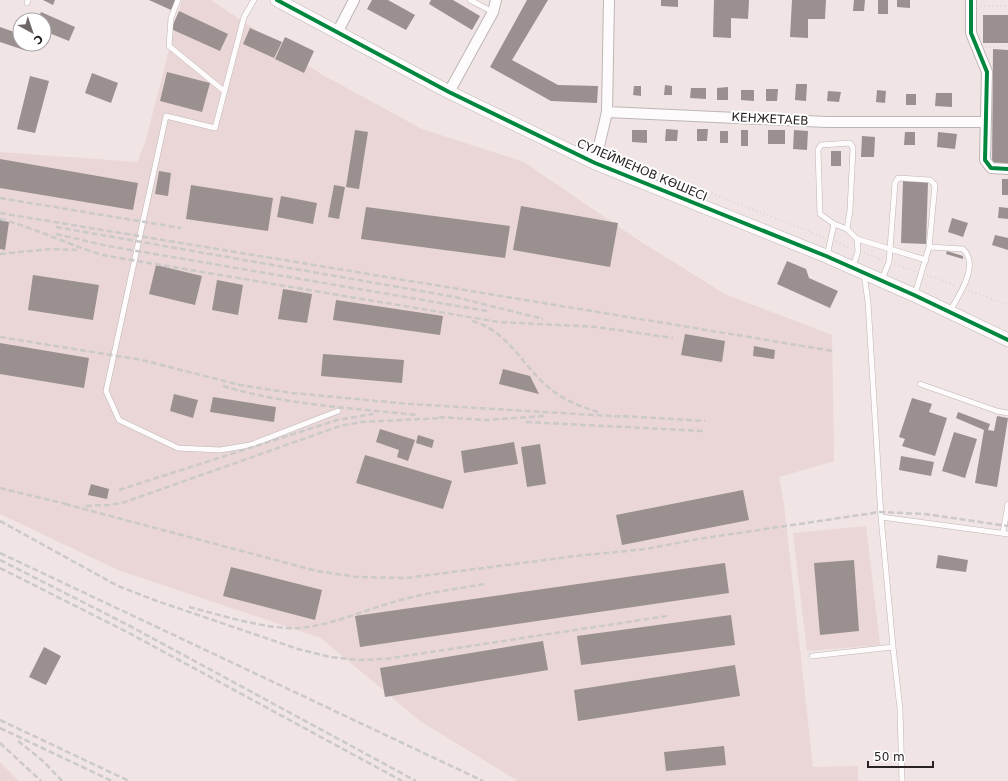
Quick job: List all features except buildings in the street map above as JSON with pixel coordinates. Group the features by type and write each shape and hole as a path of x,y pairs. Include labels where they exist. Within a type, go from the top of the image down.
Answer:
{"street":[{"name":"СҮЛЕЙМЕНОВ КӨШЕСІ","path":"277,0 449,92 595,163 826,256 914,295 1008,340"},
{"path":"449,92 492,12 496,0"},
{"path":"595,163 607,112 610,0"},
{"path":"337,33 351,2"},
{"path":"971,3 971,33 987,72 986,163 995,169 1008,169"},
{"name":"КЕНЖЕТАЕВ","path":"607,112 827,122 986,122"}],"lane":[{"path":"178,0 170,23 169,46 224,91"},
{"path":"254,0 244,17 215,128 166,116 106,391 119,420 178,448 220,450 250,445 338,411"},
{"path":"470,0 492,12"},
{"path":"847,229 850,210 853,148 850,143 821,145 818,150 820,214 834,224 847,229 857,239 926,260"},
{"path":"881,280 889,262 895,183 898,178 930,180 935,185 929,247 914,295"},
{"path":"826,256 834,224"},
{"path":"857,239 858,270 868,302 881,517 892,647 900,709 902,781"},
{"path":"929,247 963,249 970,258 969,270 950,312"},
{"path":"920,384 997,411 1008,413"},
{"path":"881,517 1005,534 1008,504"},
{"path":"812,656 892,647"}],"path":[{"path":"971,3 1008,6"},
{"path":"977,47 1008,46"},
{"path":"598,149 858,251 1008,305"}],"shaded area":[{"path":"182,0 211,0 321,74 422,129 524,162 638,240 725,294 832,335 834,461 779,477 784,505 813,767 858,766 858,781 518,781 420,721 321,638 118,570 0,514 0,152 137,162 145,143"},
{"path":"866,526 880,645 807,651 793,533"},
{"path":"0,762 19,781 0,781"}],"railway":[{"path":"0,198 181,228"},
{"path":"0,213 833,351"},
{"path":"0,219 102,255 499,322 597,327 673,338"},
{"path":"56,227 455,297 543,319"},
{"path":"56,234 108,246 487,311"},
{"path":"0,254 50,249 77,250"},
{"path":"472,321 495,332 505,340 539,379 559,396 598,412"},
{"path":"0,337 142,360 240,385 292,393 410,404 628,417"},
{"path":"223,386 270,398 295,402 417,415"},
{"path":"119,490 337,420 373,414"},
{"path":"439,417 486,420 544,416"},
{"path":"623,416 705,421"},
{"path":"86,506 109,505 125,502 340,426 361,422 443,418"},
{"path":"526,422 703,431"},
{"path":"0,488 70,505"},
{"path":"65,504 317,571 357,577 406,578 576,556 646,549 698,539 880,512 925,514 1008,526"},
{"path":"0,521 118,586 157,601 298,649 330,657 359,660 385,659 667,616"},
{"path":"0,553 483,781"},
{"path":"0,560 128,625 416,781"},
{"path":"0,568 129,633 402,781"},
{"path":"189,607 229,618 273,627 300,628 336,621 408,598 484,584"},
{"path":"0,720 129,781"},
{"path":"0,728 112,781"},
{"path":"18,741 43,761 62,781"},
{"path":"0,743 41,781"}],"cycle path":[{"path":"277,0 449,92 595,163 826,256 914,295 1008,340"},
{"path":"971,0 971,33 987,72 985,160 991,168 1008,169"}]}
